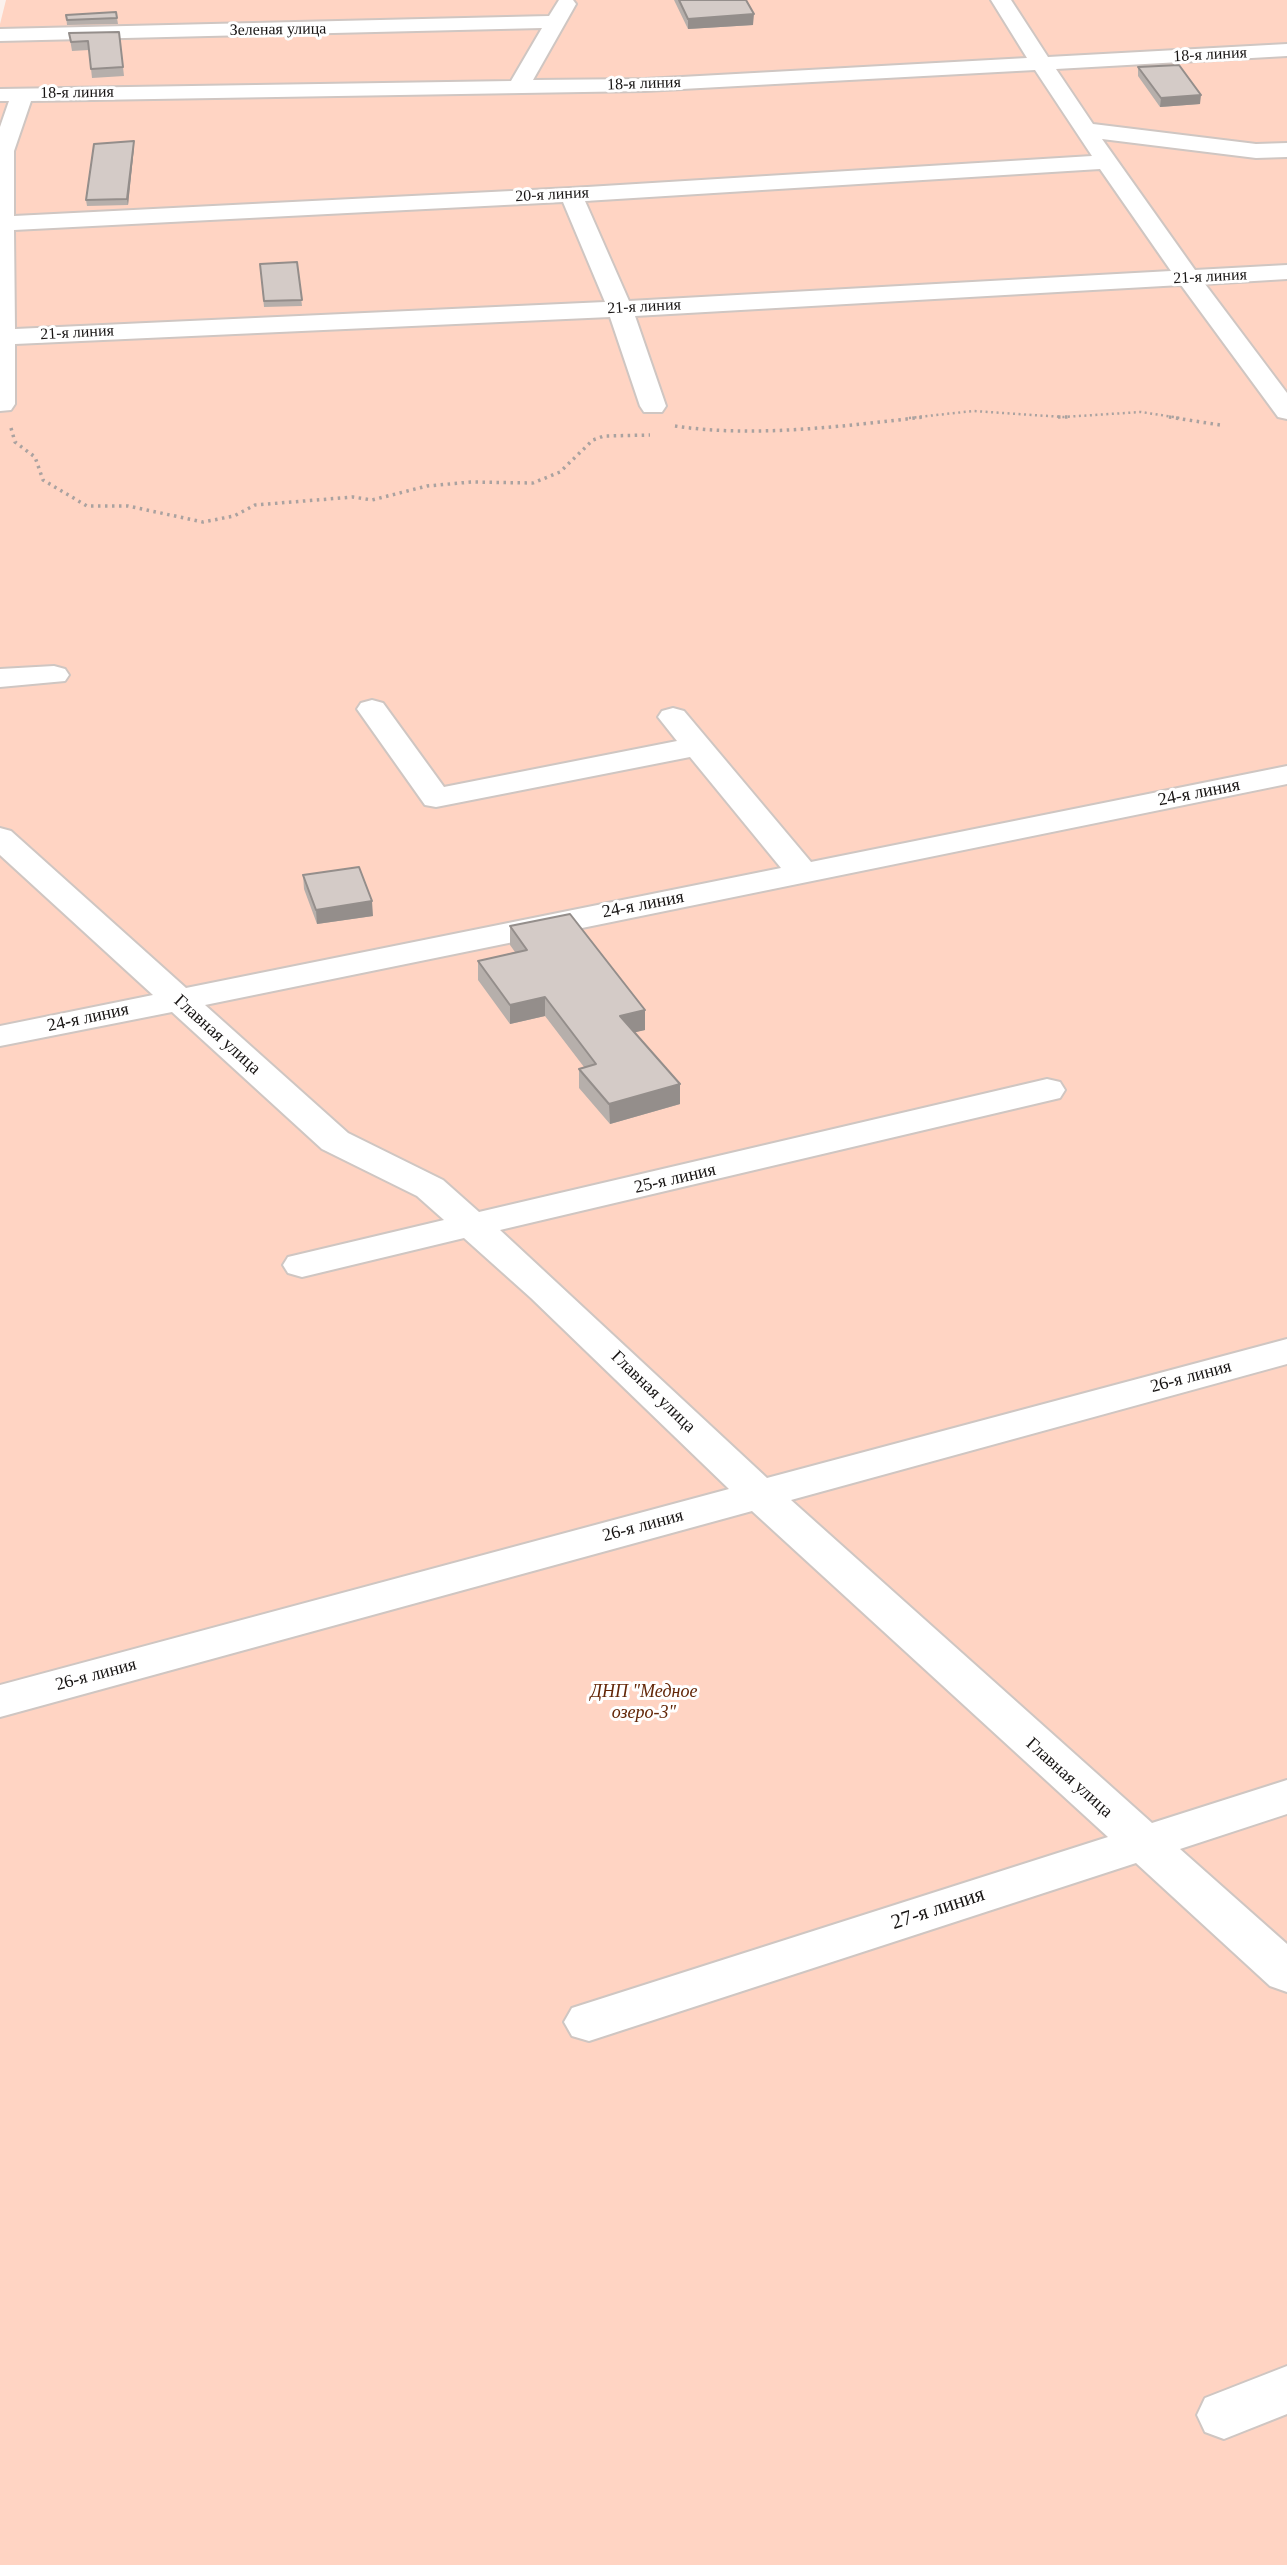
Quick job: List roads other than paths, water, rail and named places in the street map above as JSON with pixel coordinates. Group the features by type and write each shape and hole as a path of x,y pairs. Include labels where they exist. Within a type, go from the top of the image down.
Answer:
{"street":[{"path":"517,87 568,0"},
{"path":"1001,0 1104,162 1186,278 1287,411"},
{"path":"366,28 377,9"},
{"name":"Зеленая улица","path":"0,35 555,22"},
{"name":"18-я линия","path":"11,95 645,85 1287,50"},
{"path":"2,404 3,151 11,95"},
{"path":"1084,130 1256,151 1287,150"},
{"name":"20-я линия","path":"1,224 570,195 1104,162"},
{"path":"570,195 620,309 659,415"},
{"name":"21-я линия","path":"1,337 620,309 1287,272"},
{"path":"0,678 54,675"},
{"path":"372,709 436,798 697,746"},
{"path":"673,717 803,873"},
{"name":"24-я линия","path":"0,1036 1287,775"},
{"name":"Главная улица","path":"0,838 335,1141 430,1188 545,1290 760,1494 1141,1844 1287,1973"},
{"name":"25-я линия","path":"302,1265 1047,1090"},
{"name":"26-я линия","path":"0,1701 1287,1351"},
{"name":"27-я линия","path":"589,2022 1287,1797"},
{"path":"1224,2415 1287,2390"}],"park label":[{"name":"ДНП \"Медное озеро-3\"","path":"644,1702"}]}
